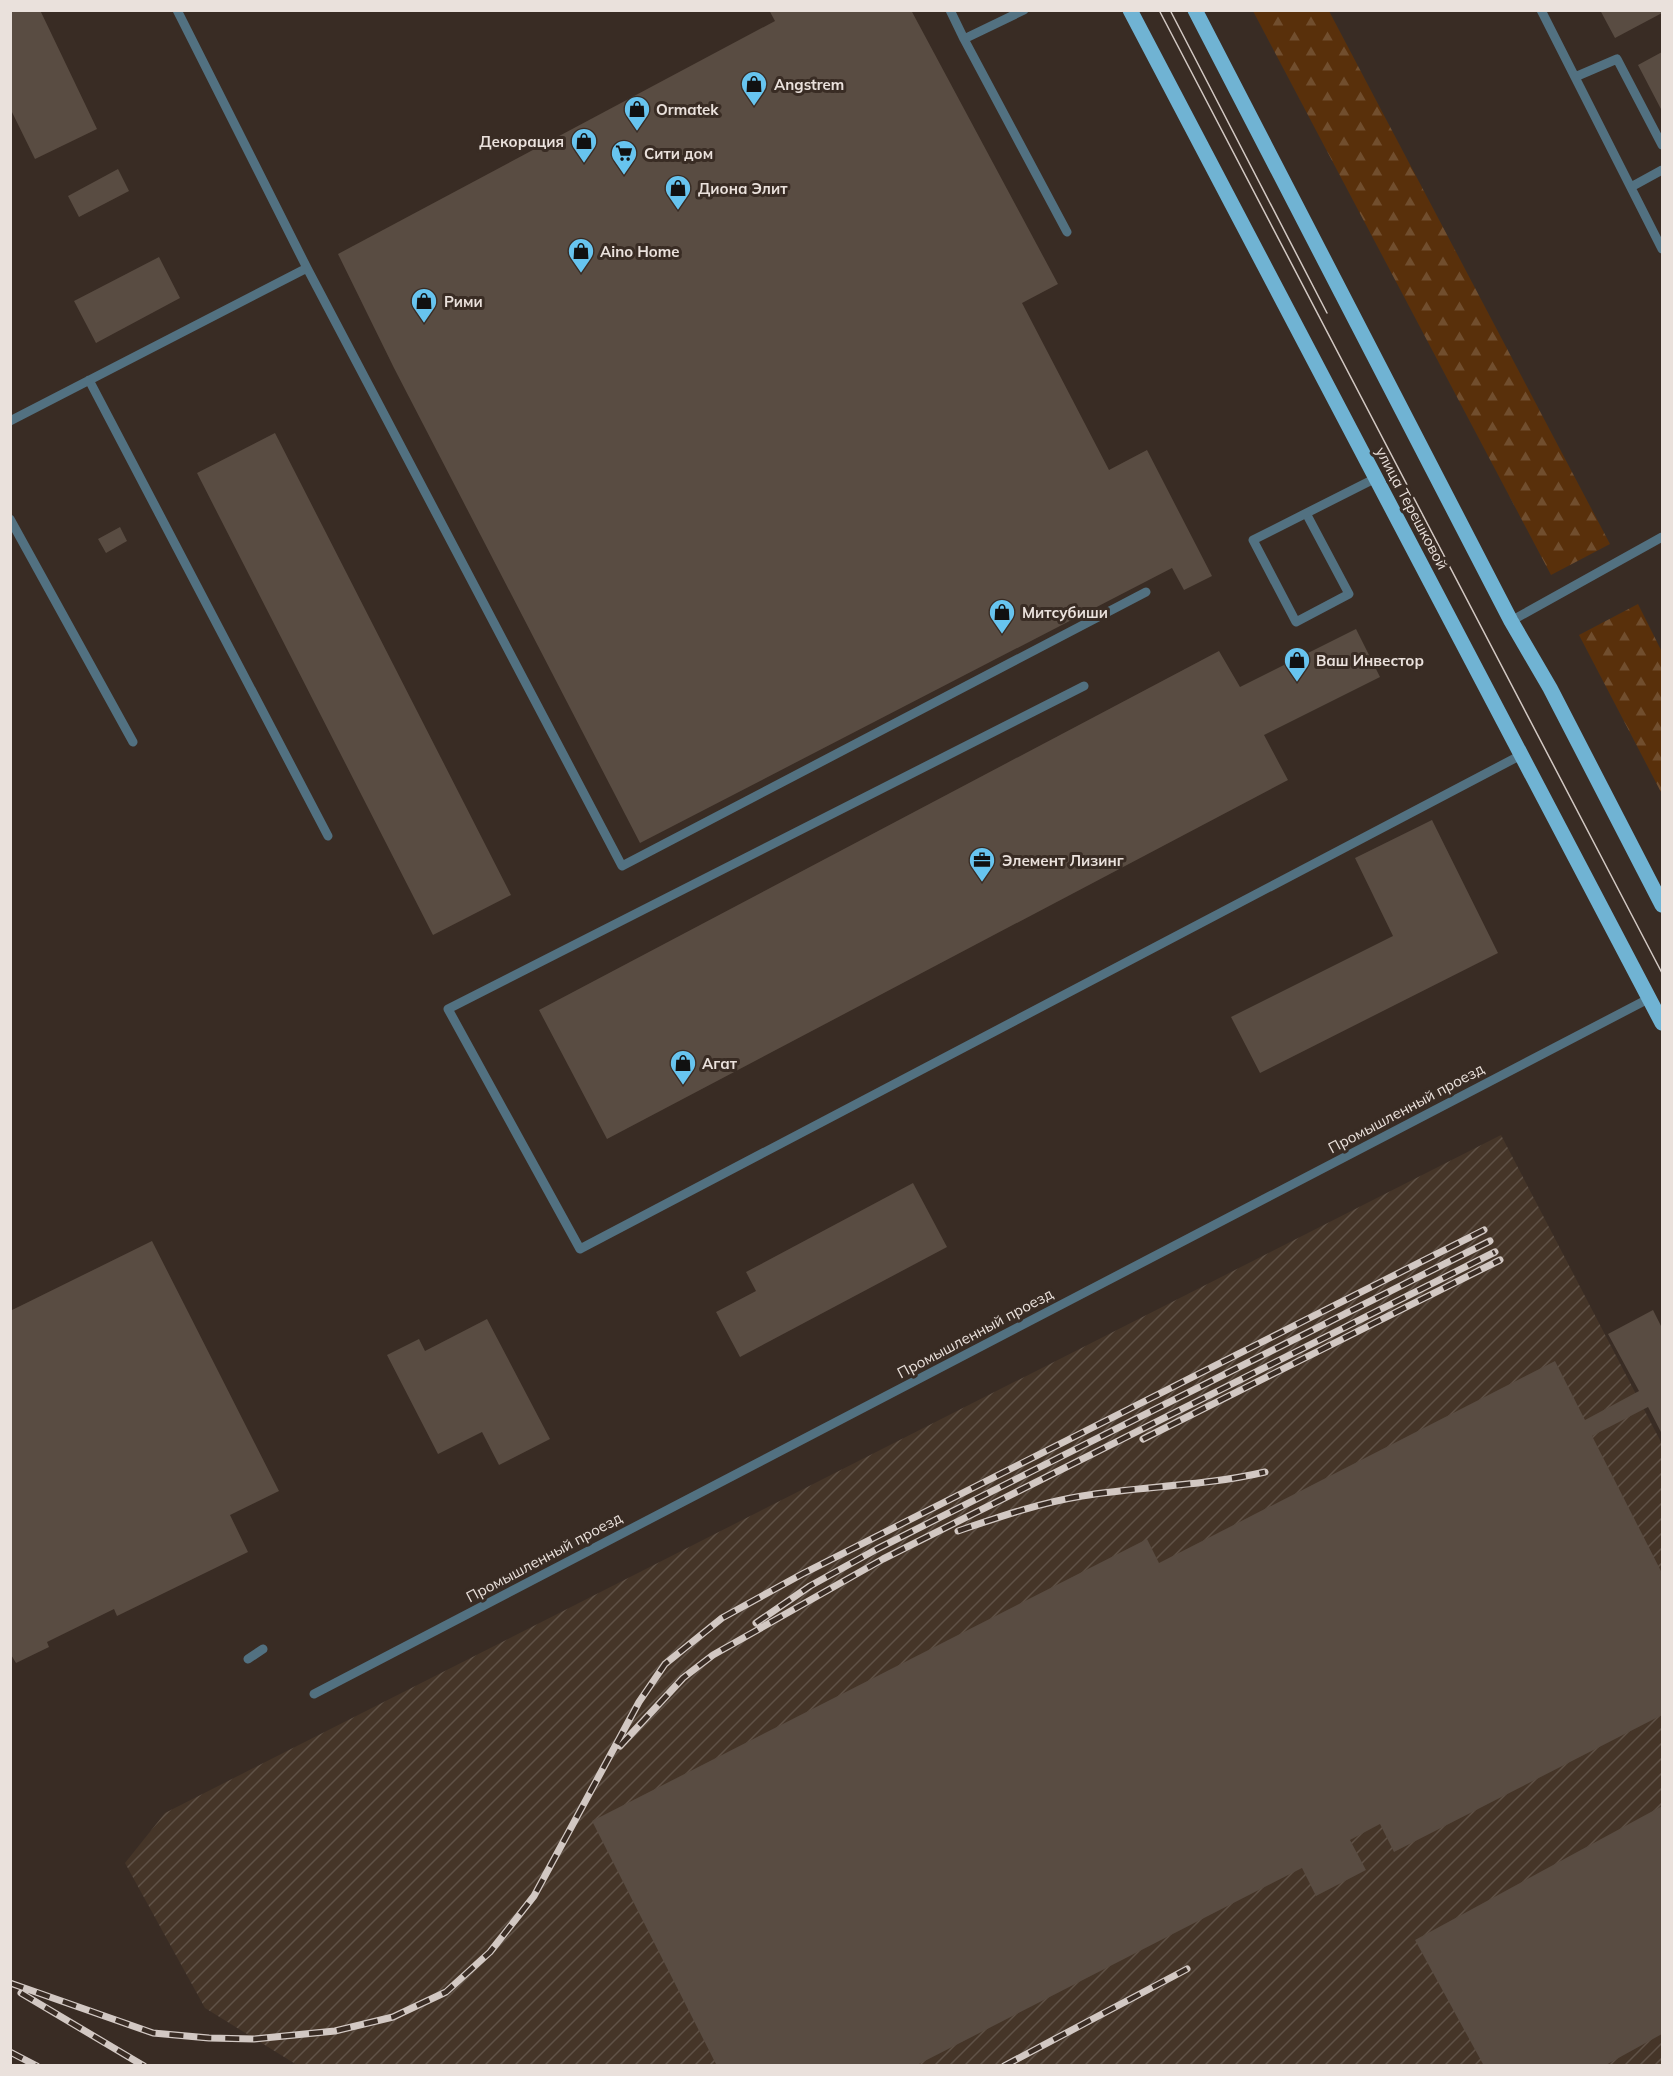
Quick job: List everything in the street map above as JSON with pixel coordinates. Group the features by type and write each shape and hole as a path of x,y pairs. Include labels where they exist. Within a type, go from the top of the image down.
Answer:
{"main road":[{"name":"улица Терешковой","path":"1130,10 1523,754 1662,1023"},
{"path":"1195,10 1511,621 1550,688 1662,905"}],"lane":[{"path":"177,10 307,268 622,866 1146,592"},
{"path":"950,10 1067,232"},
{"path":"964,39 1024,10"},
{"path":"1541,10 1662,249"},
{"path":"1575,77 1617,59 1662,144"},
{"path":"1631,187 1662,170"},
{"path":"10,421 307,268"},
{"path":"89,380 328,836"},
{"path":"1307,514 1349,594 1296,622 1254,540 1376,478"},
{"path":"10,519 133,742"},
{"path":"1511,621 1662,537"},
{"path":"1084,686 448,1009 580,1249 1523,754"},
{"name":"Промышленный проезд","path":"314,1694 1650,998"},
{"path":"248,1659 263,1648"}],"shaded area":[{"path":"1501,1135 1662,1444 1662,2065 297,2065 205,2008 125,1863 165,1813"}],"green space":[{"path":"1253,11 1329,11 1610,544 1551,575"},
{"path":"1638,604 1662,652 1662,794 1579,635"}],"building":[{"path":"10,10 40,10 97,129 35,159 10,108"},
{"path":"769,10 911,10 1058,284 1022,303 1109,470 1147,450 1212,576 1184,590 1172,568 640,843 394,368 338,254 775,21"},
{"path":"1600,10 1662,10 1662,13 1615,38"},
{"path":"1662,52 1662,111 1638,65"},
{"path":"118,169 129,191 79,217 68,196"},
{"path":"159,257 180,298 96,343 74,301"},
{"path":"275,433 511,895 433,935 197,473"},
{"path":"120,527 127,541 106,553 98,539"},
{"path":"1356,629 1380,677 1264,735 1288,780 607,1139 539,1010 1219,651 1240,687"},
{"path":"1432,820 1498,953 1260,1073 1231,1017 1393,936 1355,858"},
{"path":"913,1183 947,1247 740,1357 716,1312 756,1291 746,1272"},
{"path":"152,1241 279,1491 230,1515 248,1552 117,1616 114,1609 47,1642 49,1647 16,1663 10,1653 10,1311"},
{"path":"1653,1310 1662,1328 1662,1434 1648,1407 1592,1436 1662,1573 1662,1715 1394,1852 1380,1824 1350,1840 1366,1870 1316,1896 1302,1868 915,2066 717,2066 592,1821 1147,1539 1159,1563 1555,1361 1585,1420 1639,1391 1608,1334"},
{"path":"487,1319 550,1439 499,1465 482,1432 438,1454 387,1355 419,1339 425,1351"},
{"path":"1662,1806 1662,2034 1604,2066 1484,2066 1415,1940"}],"tram line":[{"path":"1159,10 1662,973"},
{"path":"1170,10 1327,313"}],"railway":[{"path":"10,1983 153,2033 254,2039 335,2031 393,2017 446,1992 490,1952 534,1896 639,1702 665,1664 722,1618 804,1573 1484,1230"},
{"path":"756,1623 810,1586 877,1549 1490,1241"},
{"path":"620,1746 683,1678 713,1655 883,1559 1495,1252"},
{"path":"1143,1439 1500,1260"},
{"path":"958,1531 1050,1502 1265,1472"},
{"path":"1004,2066 1187,1969"},
{"path":"21,1993 144,2066"},
{"path":"10,2052 37,2066"}],"place":[{"name":"Angstrem","path":"754,107"},
{"name":"Ormatek","path":"637,132"},
{"name":"Декорация","path":"584,164"},
{"name":"Сити дом","path":"624,176"},
{"name":"Диона Элит","path":"678,211"},
{"name":"Aino Home","path":"581,274"},
{"name":"Рими","path":"424,324"},
{"name":"Митсубиши","path":"1002,635"},
{"name":"Ваш Инвестор","path":"1297,683"},
{"name":"Элемент Лизинг","path":"982,883"},
{"name":"Агат","path":"683,1086"}]}
